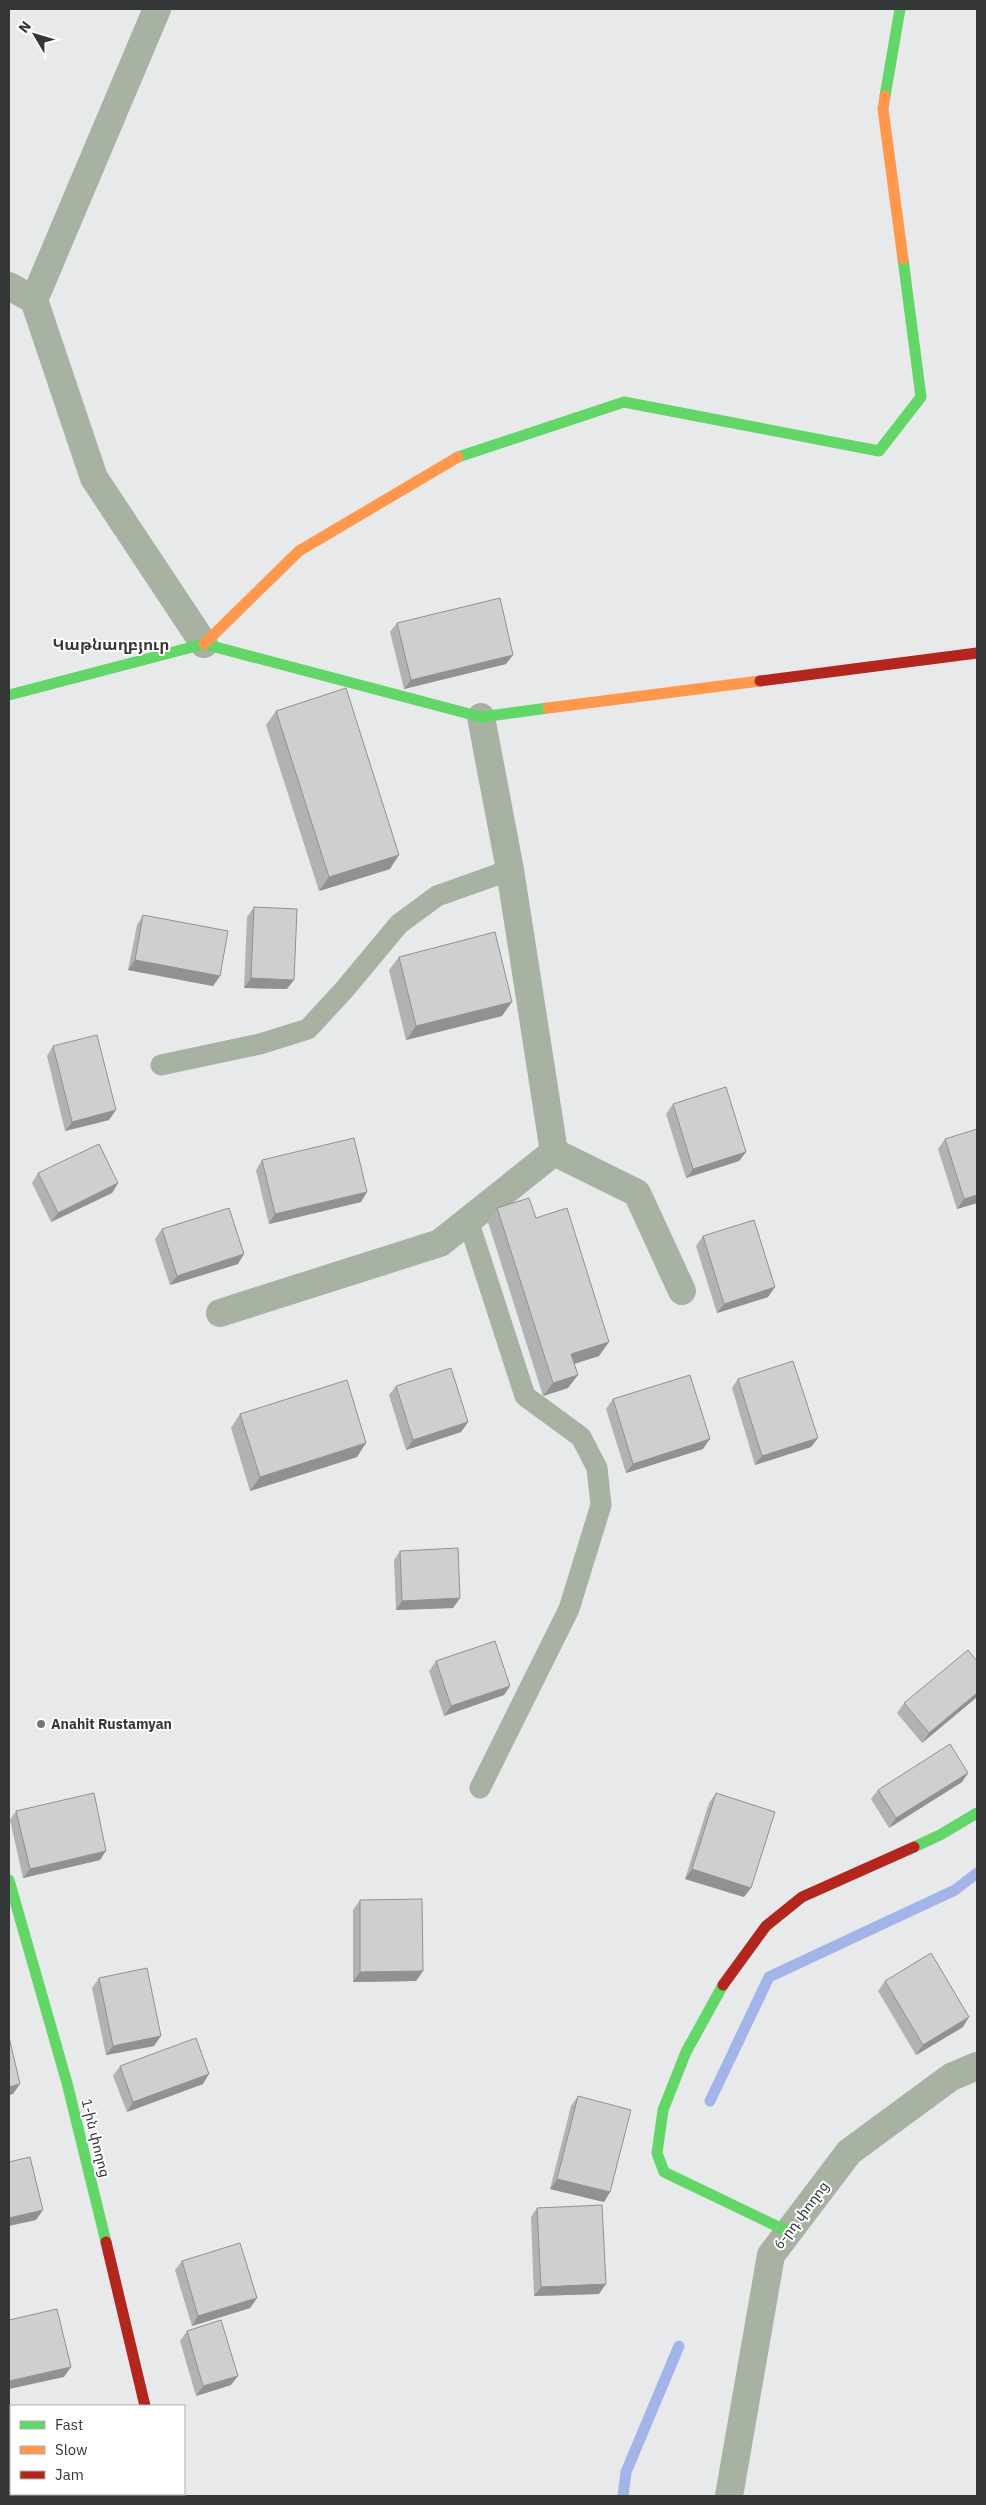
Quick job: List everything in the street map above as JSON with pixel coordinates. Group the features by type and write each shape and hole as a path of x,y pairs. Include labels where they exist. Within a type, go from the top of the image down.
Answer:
{"street":[{"path":"156,9 34,300 94,478 204,644"},
{"path":"204,644 298,551 453,459 624,402 879,451 921,397 883,109 900,9"},
{"path":"9,286 34,300"},
{"path":"9,695 204,644 481,717 977,653"},
{"path":"481,717 510,870 554,1152"},
{"path":"220,1313 440,1244 554,1152"},
{"path":"554,1152 637,1193 682,1291"},
{"path":"789,2232 664,2172 657,2153 663,2110 686,2052 726,1980 766,1926 802,1897 940,1835 977,1813"},
{"name":"1-ին փողոց","path":"9,1880 67,2083 146,2405"},
{"name":"6-րդ փողոց","path":"729,2496 771,2255 848,2152 951,2077 977,2066"}],"lane":[{"path":"160,1065 260,1044 308,1029 344,990 399,924 437,896 510,870"},
{"path":"468,1220 525,1396 581,1437 597,1468 601,1505 569,1609 480,1788"}],"building":[{"path":"500,598 513,655 411,680 397,623"},
{"path":"346,688 399,855 329,877 276,711"},
{"path":"254,907 297,909 294,980 251,978"},
{"path":"143,915 228,931 220,976 135,960"},
{"path":"495,932 512,1002 416,1026 399,957"},
{"path":"97,1035 116,1110 72,1122 53,1046"},
{"path":"726,1087 746,1152 693,1169 673,1104"},
{"path":"977,1129 977,1195 964,1199 945,1139"},
{"path":"354,1138 367,1192 275,1214 262,1160"},
{"path":"99,1144 118,1183 58,1213 38,1173"},
{"path":"529,1198 536,1218 567,1208 609,1342 571,1354 578,1375 553,1383 497,1208"},
{"path":"229,1208 244,1254 177,1276 162,1229"},
{"path":"754,1220 775,1287 724,1304 703,1236"},
{"path":"793,1361 818,1438 762,1456 738,1379"},
{"path":"451,1368 468,1422 413,1440 396,1386"},
{"path":"690,1375 710,1439 633,1464 613,1399"},
{"path":"347,1380 366,1443 260,1477 240,1414"},
{"path":"458,1548 460,1598 402,1601 400,1551"},
{"path":"495,1641 510,1686 451,1706 436,1661"},
{"path":"968,1650 977,1661 977,1693 929,1733 904,1703"},
{"path":"950,1744 968,1773 896,1818 878,1790"},
{"path":"94,1793 106,1851 30,1869 16,1811"},
{"path":"716,1793 775,1812 751,1888 692,1869"},
{"path":"422,1899 423,1971 360,1972 360,1900"},
{"path":"931,1953 969,2017 923,2045 885,1981"},
{"path":"147,1968 161,2036 113,2046 99,1978"},
{"path":"9,2037 20,2084 9,2087"},
{"path":"196,2038 209,2074 133,2102 120,2066"},
{"path":"578,2096 631,2110 610,2192 557,2179"},
{"path":"30,2157 43,2210 9,2218 9,2162"},
{"path":"602,2205 606,2284 541,2287 537,2208"},
{"path":"240,2243 257,2298 198,2316 182,2261"},
{"path":"57,2309 71,2367 9,2381 9,2320"},
{"path":"221,2320 238,2376 203,2386 187,2331"},
{"path":"132,2495 133,2496 72,2496"}],"waterway":[{"path":"710,2101 769,1977 955,1890 977,1873"},
{"path":"623,2496 626,2472 679,2346"}],"traffic: fast":[{"path":"885,96 900,9"},
{"path":"458,457 624,402 879,451 921,397 903,259"},
{"path":"9,695 204,644 481,717 548,708"},
{"path":"914,1847 940,1835 977,1813"},
{"path":"9,1880 67,2083 106,2242"},
{"path":"723,1985 686,2052 663,2110 657,2153 664,2172 789,2232"}],"traffic: slow":[{"path":"885,96 883,109 903,259"},
{"path":"204,644 299,551 458,457"},
{"path":"548,708 760,681"}],"traffic: jam":[{"path":"760,681 977,653"},
{"path":"723,1985 766,1926 802,1897 914,1847"},
{"path":"106,2242 145,2405"}],"place":[{"name":"Anahit Rustamyan","path":"41,1724"}],"district":[{"name":"Կաթնաղբյուր","path":"111,644"}]}
